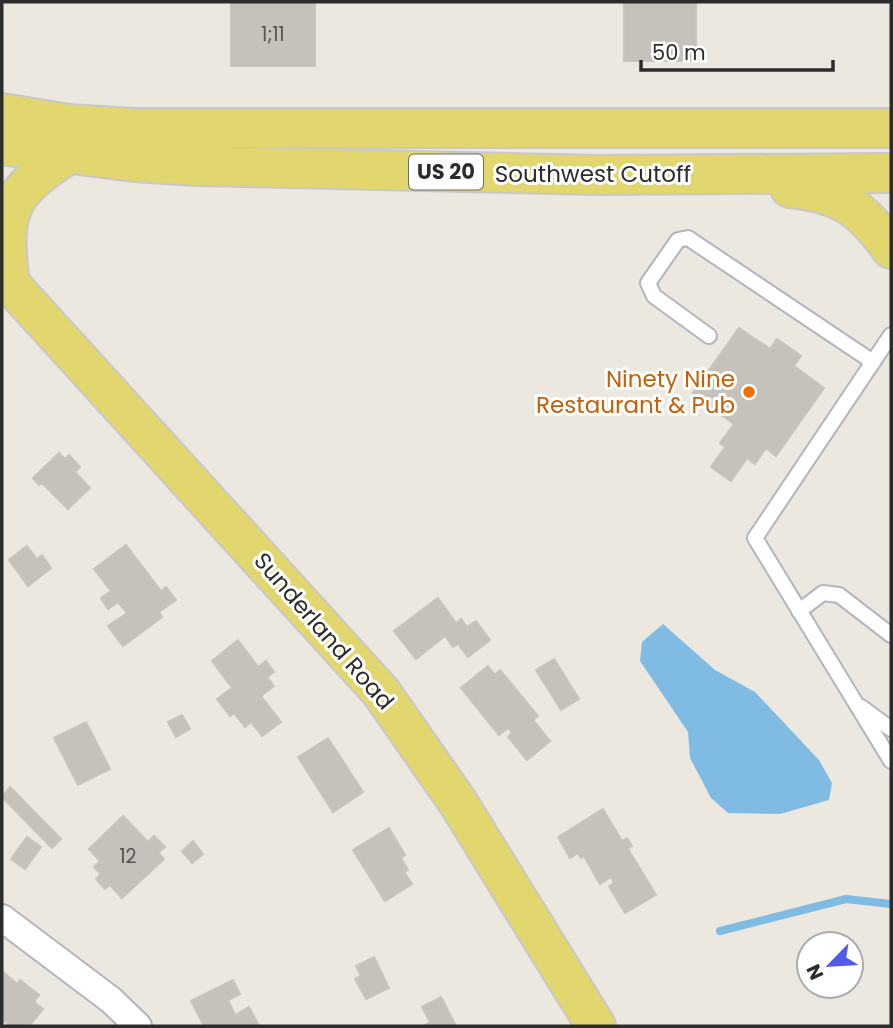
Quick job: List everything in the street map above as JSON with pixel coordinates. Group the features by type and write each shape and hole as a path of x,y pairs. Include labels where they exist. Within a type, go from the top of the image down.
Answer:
{"main road":[{"name":"Southwest Cutoff","path":"2,113 69,124 133,128 891,128"},
{"name":"Southwest Cutoff","path":"2,145 197,166 638,174 891,173"},
{"path":"5,284 8,214 27,186 70,153"},
{"path":"638,174 815,191 850,204 871,220 891,249"},
{"name":"Sunderland Road","path":"5,284 382,692 459,804 596,1026"}],"street":[{"path":"2,918 111,1000 138,1026"}],"lane":[{"path":"709,336 654,296 648,283 678,240 688,238 873,362"},
{"path":"891,335 755,538 891,761"},
{"path":"799,611 822,593 838,595 891,635"},
{"path":"856,703 891,729"}],"water":[{"path":"663,624 715,670 755,692 819,760 832,783 829,800 780,814 728,813 711,798 690,758 688,732 640,661 642,642"}],"building":[{"path":"231,2 315,2 315,66 231,66"},
{"path":"624,2 696,2 696,61 624,61"},
{"path":"739,328 770,349 777,339 801,356 794,366 824,388 776,456 766,448 755,464 747,458 731,481 711,467 725,447 720,443 734,424 692,394"},
{"path":"59,453 65,459 69,455 80,467 75,472 90,488 68,509 42,483 39,485 33,478"},
{"path":"126,545 161,591 166,587 176,600 159,612 162,617 123,646 108,626 127,613 118,602 108,609 101,598 111,591 94,569"},
{"path":"27,546 37,559 42,555 51,568 28,586 9,560"},
{"path":"438,598 456,623 461,619 467,627 476,621 490,640 468,657 458,644 453,647 445,636 416,659 394,631"},
{"path":"238,640 258,667 266,661 274,672 267,677 274,686 261,696 281,722 262,736 251,722 245,727 234,713 230,716 217,699 232,688 212,661"},
{"path":"554,659 579,699 561,710 536,670"},
{"path":"488,666 495,675 500,670 538,716 533,720 550,741 527,760 508,737 512,733 508,728 499,735 461,688"},
{"path":"182,715 190,729 176,737 168,722"},
{"path":"86,722 110,769 78,785 54,738"},
{"path":"328,738 363,792 333,812 298,757"},
{"path":"10,787 61,839 52,848 2,797"},
{"path":"603,809 622,841 627,838 632,846 628,849 656,895 625,913 609,886 614,883 611,877 600,884 584,856 581,858 578,853 570,858 558,837"},
{"path":"123,816 148,842 154,836 165,847 158,853 164,859 122,898 110,885 105,889 96,879 101,874 94,867 100,861 89,849"},
{"path":"389,828 405,855 401,858 408,870 404,872 412,884 385,901 353,850"},
{"path":"27,837 41,847 25,869 11,859"},
{"path":"193,841 203,854 192,863 182,851"},
{"path":"374,957 389,988 366,999 355,979 361,976 356,966"},
{"path":"2,971 17,984 20,980 39,995 34,1002 43,1009 29,1026 10,1026 2,1019"},
{"path":"233,980 240,994 228,1000 235,1015 249,1007 259,1026 204,1026 191,1001"},
{"path":"441,997 456,1026 423,1026 430,1022 422,1007"}],"waterway":[{"path":"720,931 846,899 891,904"}],"place":[{"name":"Ninety Nine Restaurant & Pub","path":"749,392"}]}
